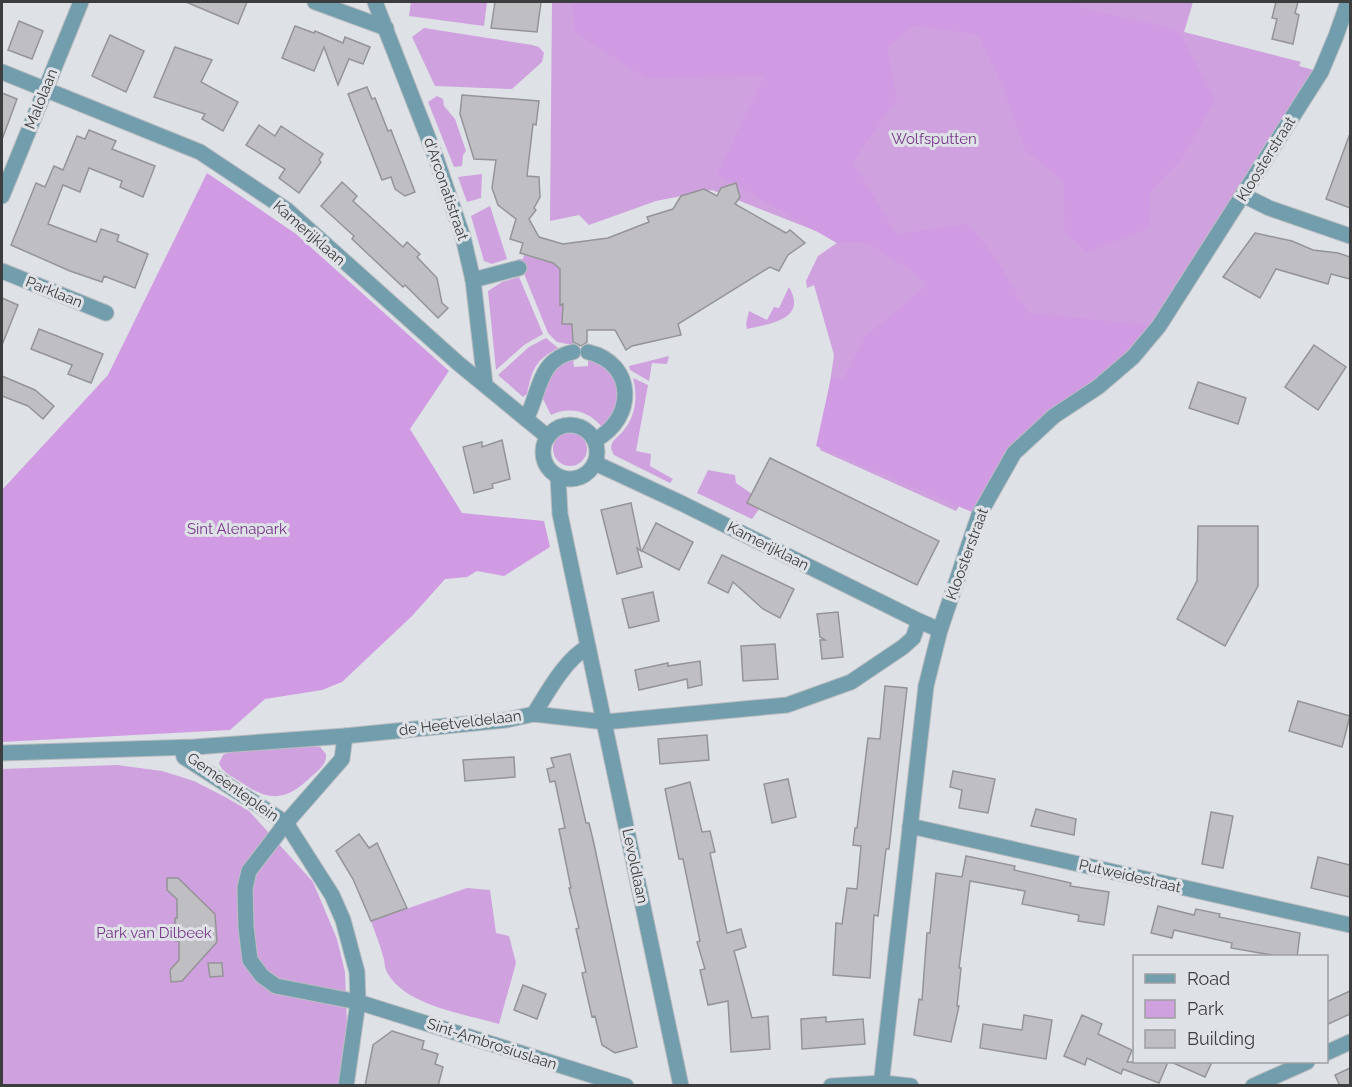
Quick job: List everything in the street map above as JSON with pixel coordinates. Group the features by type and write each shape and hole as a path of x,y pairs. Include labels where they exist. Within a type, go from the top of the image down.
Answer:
{"street":[{"name":"Malolaan","path":"2,196 81,2"},
{"path":"315,2 386,28"},
{"name":"d'Arconatistraat","path":"375,2 451,198 463,237 473,280 485,384"},
{"name":"Kloosterstraat","path":"882,1084 926,686 940,630 979,515 1014,453 1054,416 1098,387 1133,357 1159,326 1321,72 1348,2"},
{"name":"Kamerijklaan","path":"2,72 200,152 287,210 375,290 548,437"},
{"path":"1243,195 1269,208 1350,236"},
{"path":"473,280 519,268"},
{"name":"Parklaan","path":"2,271 106,313"},
{"path":"526,419 536,400 540,380 548,366 556,359 580,352 605,359 615,368 622,380 625,389 624,408 605,435 595,440"},
{"path":"574,425 586,429 595,440 597,453 595,463 587,473 580,477 570,479 558,476 547,466 543,458 543,449 548,437 559,427 574,425"},
{"name":"Kamerijklaan","path":"595,463 681,502 940,630"},
{"name":"Levoldlaan","path":"558,476 560,514 681,1086"},
{"name":"de Heetveldelaan","path":"2,753 182,748 345,736 506,720 534,714 605,722 787,705 851,682 903,647 913,638 919,621"},
{"path":"534,714 577,652 588,647"},
{"name":"Gemeenteplein","path":"345,736 342,759 286,823 249,871 245,888 246,927 250,960 262,976 276,986 358,1002"},
{"name":"Gemeenteplein","path":"182,748 184,757 286,823 332,895 343,920 357,972 358,1002 346,1086"},
{"name":"Putweidestraat","path":"910,826 1350,925"},
{"name":"Sint-Ambrosiuslaan","path":"358,1002 626,1086"},
{"path":"1328,1052 1350,1042"},
{"path":"1253,1086 1305,1063"},
{"path":"831,1086 882,1084 910,1086"}],"green space":[{"path":"411,2 487,2 484,26 409,16"},
{"name":"Wolfsputten","path":"552,2 1193,2 1184,32 1301,62 1299,66 1321,72 1159,326 1008,432 956,511 820,450 834,355 814,285 807,288 806,281 818,256 837,243 821,233 712,190 656,201 589,225 579,215 550,221"},
{"path":"572,2 1081,2 1079,7 1178,30 1215,99 1183,157 1150,192 1149,228 1087,252 1065,232 1064,182 1025,150 1004,90 978,34 914,26 887,48 897,99 853,162 896,234 968,224 995,257 1028,313 1159,326 1014,453 979,515 816,446 831,378 843,379 865,337 927,285 909,268 888,257 871,244 837,243 717,174 764,76 645,78 575,32"},
{"path":"424,28 539,47 544,53 542,62 512,89 435,86 412,37"},
{"path":"437,96 443,99 444,106 455,119 466,151 463,155 462,166 454,167 428,102"},
{"name":"Sint Alenapark","path":"207,173 296,234 449,371 410,429 462,513 544,521 550,547 504,576 477,571 467,577 445,579 412,616 342,682 322,690 265,699 230,730 2,742 2,490 108,375"},
{"path":"482,174 481,198 467,202 458,177"},
{"path":"490,206 507,259 492,264 484,261 471,216"},
{"path":"524,255 553,263 560,269 562,323 572,324 573,345 557,342 548,333 518,259 523,259"},
{"path":"519,277 543,334 524,345 496,370 488,291 502,282"},
{"path":"789,287 794,298 794,307 790,313 775,322 747,329 749,311 767,320 774,307 779,308"},
{"path":"546,338 558,348 544,357 536,366 527,394 523,397 498,375 529,347"},
{"path":"669,356 667,364 652,363 649,381 630,370 629,366"},
{"path":"573,357 574,367 588,366 588,358 608,368 619,388 618,408 602,427 591,417 579,412 565,411 551,415 542,397 554,368"},
{"path":"633,378 648,385 636,451 651,454 650,466 673,479 670,483 614,455 611,449 612,443 628,424 633,412 636,398"},
{"path":"570,432 582,437 587,449 582,461 570,466 558,461 553,449 558,437"},
{"path":"708,470 735,475 736,483 752,494 748,503 759,509 752,519 697,493"},
{"path":"320,747 326,754 322,767 302,785 285,795 268,796 259,793 227,774 219,763 223,755 230,751"},
{"name":"Park van Dilbeek","path":"117,765 162,771 194,781 249,811 313,882 337,939 345,972 347,1024 339,1085 2,1085 2,769"},
{"path":"467,888 490,890 496,933 509,936 516,963 499,1024 438,1007 409,994 397,985 387,972 371,921"}],"building":[{"path":"186,2 247,2 238,24"},
{"path":"495,2 541,2 537,32 491,28"},
{"path":"1276,2 1298,2 1295,13 1299,15 1293,44 1272,39 1277,19 1272,18"},
{"path":"19,21 43,31 32,59 8,50"},
{"path":"295,26 314,33 315,31 343,43 345,37 370,47 363,64 349,59 338,85 324,47 314,71 282,58"},
{"path":"110,35 144,51 126,92 92,76"},
{"path":"175,47 212,60 201,82 238,102 223,131 202,119 205,114 154,97"},
{"path":"367,87 372,99 375,98 388,131 391,130 415,192 405,196 395,189 391,177 382,180 348,94"},
{"path":"2,93 17,99 3,137 2,136"},
{"path":"462,95 539,101 536,125 533,124 527,176 539,177 540,197 534,208 536,210 529,219 539,237 563,244 608,238 649,222 647,217 673,209 681,196 704,189 717,196 721,188 736,183 740,197 735,204 786,233 790,230 805,243 788,255 779,271 770,267 678,324 681,335 632,346 626,350 615,330 587,330 587,342 581,346 573,342 572,324 562,324 560,269 553,263 520,253 523,243 510,239 516,219 498,205 492,188 496,160 474,159 460,114"},
{"path":"259,125 275,136 281,126 323,154 319,160 321,162 299,193 279,178 285,169 246,145"},
{"path":"89,130 116,141 112,149 155,166 143,197 120,187 122,181 89,168 80,192 63,185 48,224 96,242 101,229 119,235 117,241 148,254 135,288 104,276 102,282 70,271 11,245 36,183 45,187 54,166 63,170 77,136 85,139"},
{"path":"1350,137 1350,208 1326,199"},
{"path":"342,182 357,196 353,201 403,247 407,242 420,254 417,257 437,278 442,303 448,308 438,318 405,285 403,287 352,239 354,236 321,206"},
{"path":"1255,233 1292,241 1313,250 1350,257 1350,279 1331,274 1328,284 1276,269 1260,298 1223,277"},
{"path":"2,298 18,305 2,345"},
{"path":"39,329 103,354 91,383 68,374 72,365 31,349"},
{"path":"1314,345 1346,367 1318,410 1285,387"},
{"path":"2,376 35,390 54,406 43,419 28,406 2,396"},
{"path":"1198,382 1246,398 1238,424 1189,408"},
{"path":"502,440 510,479 492,484 493,488 474,493 463,447 482,442 482,447"},
{"path":"770,458 939,541 917,585 747,503"},
{"path":"631,503 642,567 617,574 601,510"},
{"path":"656,523 693,542 679,570 642,551"},
{"path":"1198,526 1258,526 1258,586 1225,646 1177,619 1197,581"},
{"path":"722,555 794,589 780,618 763,609 733,582 728,593 708,583"},
{"path":"653,592 659,621 629,628 622,599"},
{"path":"838,612 843,657 822,659 820,640 825,640 820,637 817,614"},
{"path":"775,644 778,679 743,681 741,646"},
{"path":"700,661 702,685 688,688 687,679 639,690 635,670 668,663 668,666"},
{"path":"885,686 907,688 889,849 886,849 878,916 874,915 870,978 833,975 836,923 842,924 847,888 857,889 861,846 853,845 855,828 857,828 868,738 880,739"},
{"path":"1298,701 1350,716 1342,747 1289,731"},
{"path":"707,735 709,760 660,764 658,739"},
{"path":"570,754 586,823 589,823 594,844 637,1047 615,1053 602,1045 595,1016 592,1017 582,973 586,972 576,929 579,928 569,888 571,888 559,829 565,828 555,781 550,782 547,769 554,767 551,758"},
{"path":"514,757 515,777 465,781 463,760"},
{"path":"953,771 995,779 988,813 959,808 962,790 950,787"},
{"path":"788,779 796,817 772,823 764,784"},
{"path":"690,782 702,832 710,831 715,852 710,853 727,933 741,929 746,947 734,951 752,1018 768,1016 770,1049 731,1052 728,1001 708,1005 700,970 705,969 697,942 700,941 683,859 679,859 665,789"},
{"path":"1036,809 1076,819 1074,835 1031,826"},
{"path":"1211,812 1233,816 1223,868 1202,864"},
{"path":"359,834 369,848 377,843 407,908 371,921 353,879 336,851"},
{"path":"966,856 1015,866 1014,870 1071,883 1070,886 1109,892 1104,925 1078,921 1079,915 1022,904 1025,891 970,881 959,968 961,968 957,1006 959,1006 951,1042 914,1035 919,999 922,1000 927,933 930,933 936,873 962,877"},
{"path":"1318,857 1350,865 1350,897 1311,888"},
{"path":"167,878 178,878 215,914 217,942 182,981 171,982 170,970 179,960 179,941 176,941 175,926 177,899 167,890"},
{"path":"1158,906 1194,915 1196,909 1220,914 1219,917 1300,933 1297,955 1271,955 1231,948 1232,943 1174,930 1172,938 1151,933"},
{"path":"208,963 222,963 223,976 210,977"},
{"path":"523,985 546,994 537,1019 514,1010"},
{"path":"1350,991 1350,1014 1328,1024 1328,1001"},
{"path":"1024,1015 1052,1020 1046,1059 980,1048 983,1024 1022,1030"},
{"path":"1082,1015 1102,1024 1098,1034 1132,1050 1127,1062 1168,1063 1159,1083 1123,1069 1121,1074 1087,1058 1085,1065 1064,1056"},
{"path":"826,1017 826,1022 863,1019 865,1044 802,1049 801,1019"},
{"path":"392,1031 424,1041 422,1049 438,1054 435,1064 443,1067 438,1086 365,1086 373,1045"},
{"path":"1173,1063 1212,1063 1205,1077"},
{"path":"1350,1068 1350,1086 1340,1086 1335,1075"}]}
